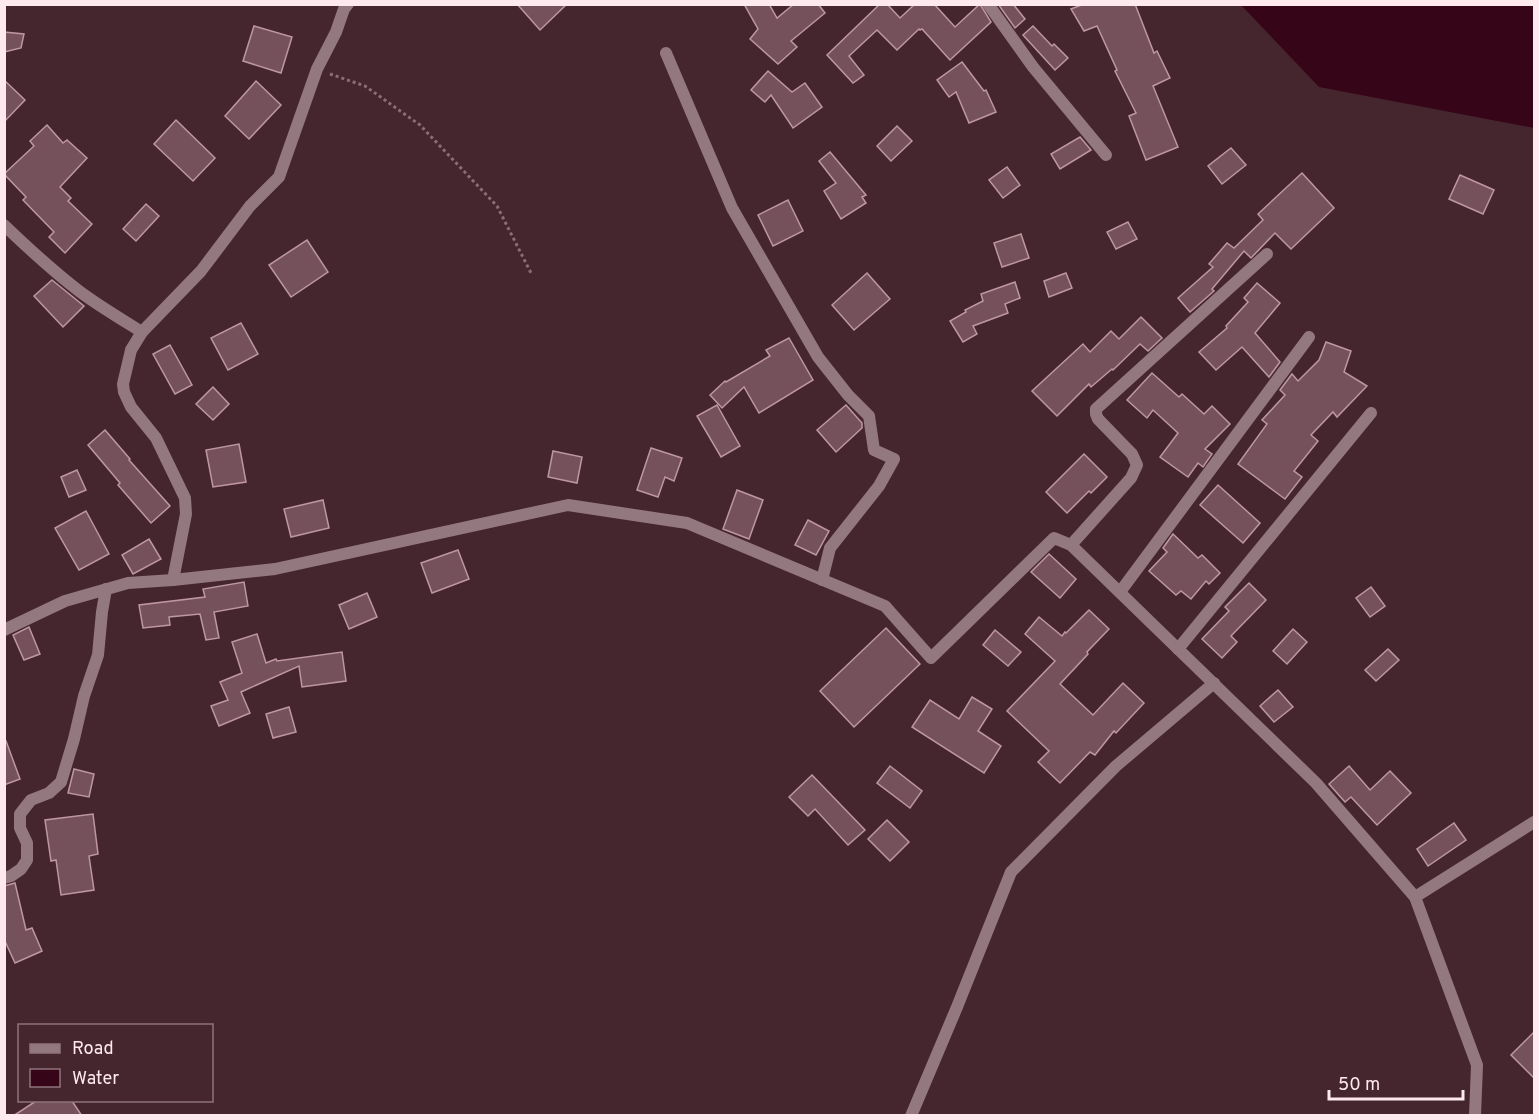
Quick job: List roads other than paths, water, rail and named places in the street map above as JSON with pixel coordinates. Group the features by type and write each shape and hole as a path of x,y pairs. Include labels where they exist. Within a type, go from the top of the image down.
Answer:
{"street":[{"path":"173,580 186,514 185,498 156,438 131,407 124,392 123,384 131,350 142,332 201,271 250,206 279,177 317,69 348,4"},
{"path":"988,4 1033,67 1106,155"},
{"path":"666,53 732,208 818,357 848,395 869,416 874,450 894,459 879,486 830,548 822,580"},
{"path":"4,225 78,290 142,332"},
{"path":"1071,545 1131,478 1137,465 1132,454 1098,419 1096,409 1267,254"},
{"path":"1120,592 1309,337"},
{"path":"1178,649 1371,413"},
{"path":"4,630 65,601 128,583 275,569 568,505 687,523 885,606 931,658 1054,538 1071,545 1316,783 1415,897 1477,1065 1474,1116"},
{"path":"4,878 21,869 27,860 27,843 20,828 20,814 31,800 49,793 61,782 84,696 98,655 106,589"},
{"path":"912,1116 1011,872 1116,766 1214,683"},
{"path":"1415,897 1534,822"}],"water":[{"path":"1241,5 1534,5 1534,128 1319,87"}]}
